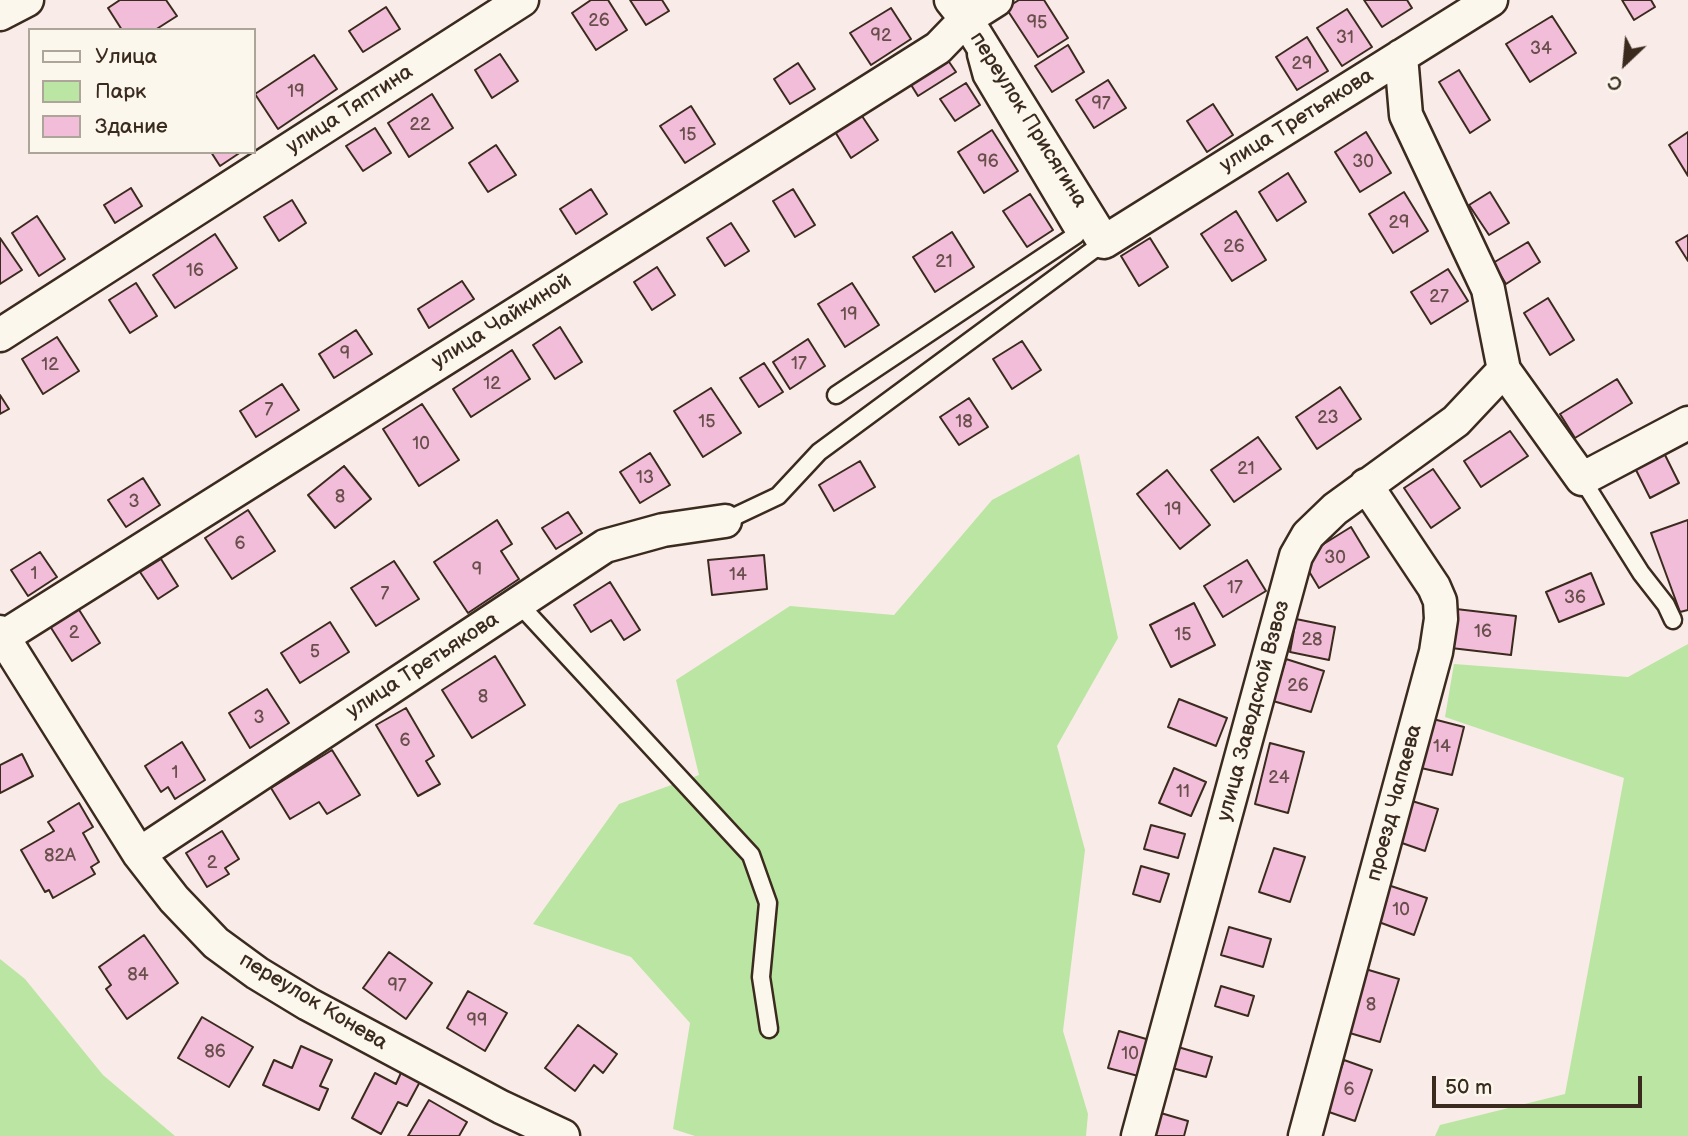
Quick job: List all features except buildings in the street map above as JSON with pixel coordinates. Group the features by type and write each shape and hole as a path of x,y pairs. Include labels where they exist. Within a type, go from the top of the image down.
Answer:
{"street":[{"path":"0,14 27,0"},
{"name":"улица Тяптина","path":"0,334 522,0"},
{"name":"улица Чайкиной","path":"2,635 938,48 958,10 996,0"},
{"name":"улица Третьякова","path":"1104,242 1491,0"},
{"name":"переулок Присягина","path":"958,10 1104,242"},
{"path":"1401,56 1406,116 1488,289 1504,370 1582,479 1688,423"},
{"name":"улица Заводской Взвоз","path":"1138,1136 1296,556 1308,535 1366,485 1456,421 1504,370"},
{"name":"проезд Чапаева","path":"1305,1136 1436,652 1441,619 1440,601 1434,587 1366,485"},
{"name":"улица Третьякова","path":"139,853 605,546 663,530 725,522"},
{"name":"переулок Конева","path":"2,635 139,853 174,899 216,943 257,974 501,1107 563,1136"}],"lane":[{"path":"836,395 1076,235 982,77 958,10"},
{"path":"725,522 778,496 819,452 1104,242"},
{"path":"1582,479 1641,573 1667,605 1673,620"},
{"path":"519,604 751,855 768,903 761,977 769,1029"}],"green space":[{"path":"1079,454 1118,638 1057,746 1085,850 1063,1031 1088,1114 1086,1136 695,1136 673,1129 690,1023 631,957 533,924 619,804 699,775 676,680 790,606 894,615 992,500"},
{"path":"1688,644 1688,1136 1435,1136 1440,1125 1565,1094 1624,778 1445,717 1454,664 1628,677"},
{"path":"0,959 25,979 103,1075 175,1136 0,1136"}]}
